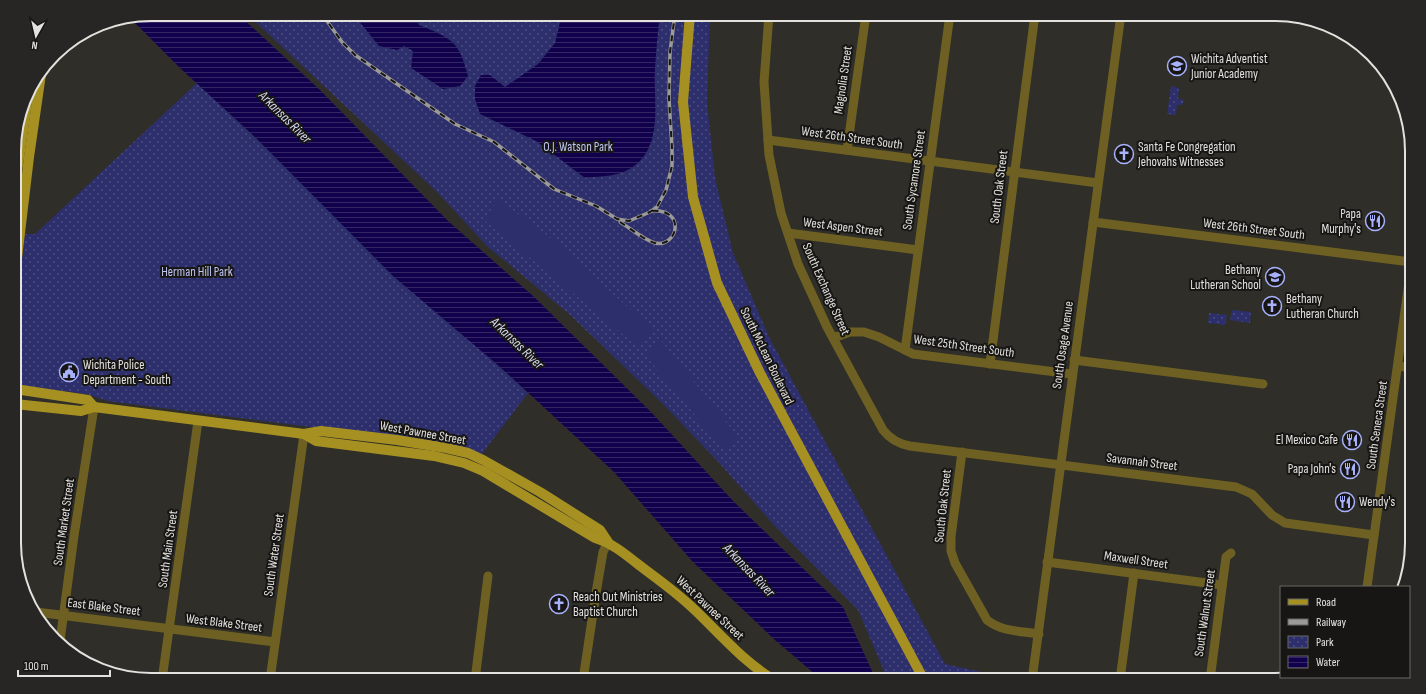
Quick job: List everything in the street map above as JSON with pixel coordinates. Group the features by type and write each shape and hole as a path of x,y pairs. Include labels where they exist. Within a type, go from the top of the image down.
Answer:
{"main road":[{"name":"South McLean Boulevard","path":"689,21 683,102 693,197 717,283 760,373 920,673"},
{"path":"21,224 40,84"},
{"path":"21,147 26,115"},
{"path":"21,390 88,400 94,407 81,411 21,405"},
{"name":"West Pawnee Street","path":"94,407 304,434 322,431 411,442 468,453 534,489 600,530 608,542 668,586 695,610 731,646 764,673"}],"street":[{"name":"South Exchange Street","path":"768,21 764,82 769,155 780,206 788,233 798,264 833,338 883,430 895,441"},
{"name":"Magnolia Street","path":"847,150 865,21"},
{"name":"South Sycamore Street","path":"904,350 949,21"},
{"name":"South Oak Street","path":"990,364 1034,21"},
{"name":"South Osage Avenue","path":"1033,673 1039,634 1046,562 1061,465 1120,21"},
{"name":"West 26th Street South","path":"768,140 1098,183"},
{"name":"West 26th Street South","path":"1093,222 1405,261"},
{"name":"West Aspen Street","path":"788,233 918,250"},
{"name":"South Seneca Street","path":"1367,586 1405,320"},
{"name":"West 25th Street South","path":"833,338 850,332 864,332 879,337 904,350 920,355 1072,374"},
{"path":"1074,360 1263,384"},
{"path":"1398,366 1405,367"},
{"name":"South Market Street","path":"60,636 94,407"},
{"name":"South Main Street","path":"163,673 198,421"},
{"name":"South Water Street","path":"271,673 304,434"},
{"name":"Savannah Street","path":"895,441 904,445 1236,487 1252,494 1272,515 1285,523 1374,535"},
{"name":"South Oak Street","path":"962,452 951,537 955,563 987,620 995,626 1003,629 1039,634"},
{"path":"584,673 596,592 604,552 608,542"},
{"name":"South Walnut Street","path":"1211,673 1226,557 1231,553"},
{"name":"Maxwell Street","path":"1046,562 1222,585"},
{"path":"1121,673 1134,573"},
{"path":"476,673 488,576"},
{"name":"East Blake Street","path":"41,613 169,629"},
{"name":"West Blake Street","path":"169,629 275,642"}],"green space":[{"name":"O.J. Watson Park","path":"254,21 710,21 707,102 715,178 733,253 769,337 945,664 986,673 885,673 858,610 774,525 722,466 663,404 567,312 488,247 436,191"},
{"name":"Herman Hill Park","path":"197,83 528,393 481,455 421,441 108,401 86,394 21,385 21,267 25,234 35,234"},
{"path":"1171,86 1179,88 1178,99 1182,99 1184,101 1182,105 1177,105 1176,115 1167,114"},
{"path":"498,199 553,240 653,330 637,346 485,221"},
{"path":"1232,310 1251,312 1250,323 1230,320"},
{"path":"1209,313 1227,315 1225,325 1208,323"},
{"path":"659,338 738,437 724,450 645,355"}],"water":[{"name":"Arkansas River","path":"246,21 321,91 448,221 533,296 651,412 734,502 843,607 873,673 814,673 775,640 693,562 614,472 500,367 393,276 256,138 180,68 134,22"},
{"path":"359,21 417,21 419,25 443,36 455,45 461,56 468,76 460,86 443,89 411,68 413,51 404,46 397,50 379,46"},
{"path":"560,21 659,21 656,48 655,121 653,134 650,146 643,157 629,170 617,174 585,178 536,141 480,114 475,99 475,86 481,75 490,75 505,87 538,64 555,43"}],"railway":[{"path":"327,21 342,42 355,55 455,124 494,142 554,189 596,206 617,219 629,221 650,212 657,207 666,190 672,166 669,99 670,52 674,21"},
{"path":"620,222 642,237 655,243 663,243 669,240 673,234 675,228 674,221 670,215 662,212 651,211"}],"place":[{"name":"Wichita Adventist Junior Academy","path":"1177,66"},
{"name":"Santa Fe Congregation Jehovahs Witnesses","path":"1124,154"},
{"name":"Papa Murphy's","path":"1375,221"},
{"name":"Bethany Lutheran School","path":"1275,277"},
{"name":"Bethany Lutheran Church","path":"1272,306"},
{"name":"Wichita Police Department - South","path":"69,372"},
{"name":"El Mexico Cafe","path":"1352,440"},
{"name":"Papa John's","path":"1350,469"},
{"name":"Wendy's","path":"1345,502"},
{"name":"Reach Out Ministries Baptist Church","path":"559,604"}]}
